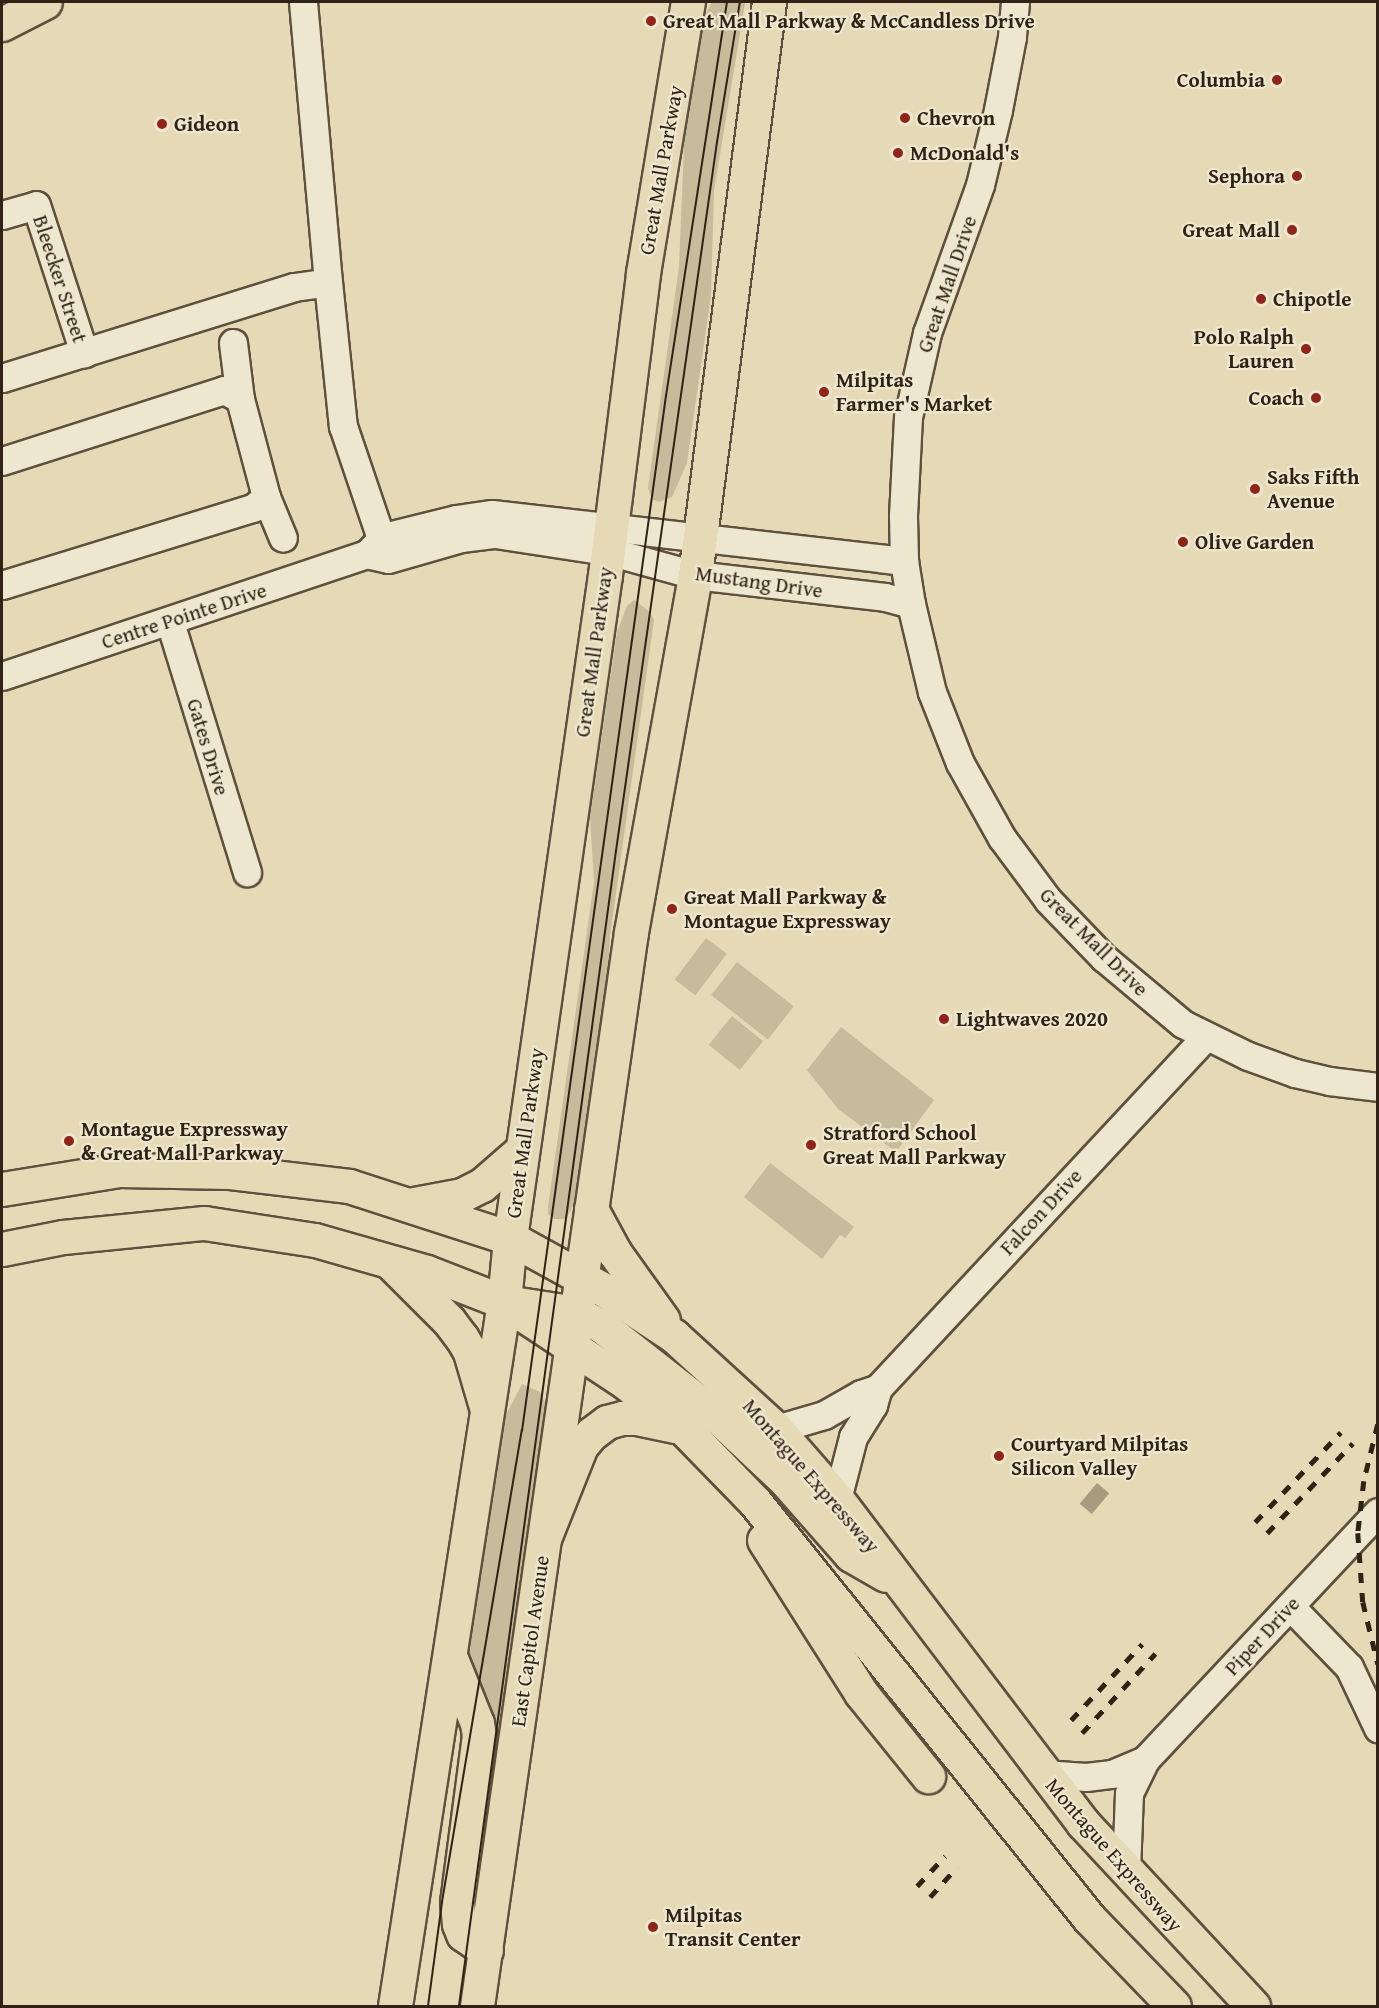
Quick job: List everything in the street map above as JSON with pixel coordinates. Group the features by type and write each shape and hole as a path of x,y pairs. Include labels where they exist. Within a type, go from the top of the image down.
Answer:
{"main road":[{"path":"2,24 45,2"},
{"name":"Great Mall Parkway","path":"504,1302 522,1150 610,539 643,273 688,2"},
{"path":"582,1276 631,932 695,575 769,2"},
{"path":"408,1205 462,1196 482,1185 522,1150"},
{"name":"Montague Expressway","path":"5,1185 119,1170 230,1172 349,1186 510,1238 582,1276 674,1336 776,1429 837,1499 903,1584 1043,1774 1126,1872 1253,2007"},
{"path":"591,1209 615,1253 674,1336"},
{"path":"2,1249 63,1237 204,1223 315,1240 427,1272 504,1302 625,1382 683,1428 755,1502 1089,1918 1174,2007"},
{"path":"389,1261 449,1321 462,1338 470,1352 487,1410"},
{"name":"East Capitol Avenue","path":"477,2007 582,1276"},
{"path":"504,1302 576,1313 603,1327 719,1418 786,1481 852,1555 903,1584"},
{"path":"395,2007 504,1302"},
{"path":"545,1536 580,1446 591,1434 607,1422 622,1418 637,1418 683,1428"},
{"path":"720,1467 773,1556 861,1693 928,1776"},
{"path":"450,1656 477,1723 479,1735 458,1902 459,1924 463,1934 486,1950"}],"street":[{"path":"303,2 328,282 344,426 379,550"},
{"name":"Great Mall Drive","path":"1015,2 1012,36 998,110 980,185 927,333 912,396 904,476 904,561 910,604 924,664 943,721 974,790 1004,842 1048,900 1104,958 1165,1010 1206,1036 1262,1063 1329,1082 1377,1087"},
{"name":"Bleecker Street","path":"2,215 36,205 84,353"},
{"path":"2,378 294,286 328,282"},
{"path":"233,343 240,399 266,497 283,538"},
{"path":"2,461 224,390 240,399"},
{"path":"2,585 253,508 266,497"},
{"name":"Centre Pointe Drive","path":"2,676 170,622 379,550 495,534 610,539 700,537"},
{"name":"Mustang Drive","path":"700,537 904,561"},
{"name":"Mustang Drive","path":"610,539 695,575 885,597 910,604"},
{"name":"Gates Drive","path":"170,622 247,872"},
{"name":"Falcon Drive","path":"837,1499 853,1437 873,1405 878,1388 1206,1036"},
{"name":"Falcon Drive","path":"776,1429 824,1415 861,1394 878,1388"},
{"name":"Piper Drive","path":"1126,1872 1129,1793 1145,1760 1377,1512"},
{"path":"1290,1606 1349,1667 1377,1728"},
{"name":"Piper Drive","path":"1043,1774 1086,1777 1112,1774 1145,1760"}],"shaded area":[{"path":"712,2 745,3 714,191 711,295 687,463 672,497 659,502 652,499 648,488 679,267 685,122 698,30"},
{"path":"634,600 650,612 654,620 610,936 607,988 575,1202 566,1219 554,1219 548,1214 548,1207 594,882 590,818 617,632 627,606"},
{"path":"706,938 727,954 695,995 675,980"},
{"path":"737,962 794,1006 768,1039 711,995"},
{"path":"732,1016 763,1041 740,1070 709,1045"},
{"path":"841,1027 934,1100 896,1152 838,1109 807,1070"},
{"path":"770,1163 854,1227 845,1238 840,1235 822,1259 744,1197"},
{"path":"522,1384 540,1392 547,1407 477,1898 443,1884 441,1879 468,1708 469,1639 499,1441 506,1415"},
{"path":"1097,1483 1109,1493 1092,1514 1080,1504"}],"tram line":[{"path":"428,2006 442,1902 522,1431 666,396 727,2"},
{"path":"459,2006 616,851 717,142 740,2"}],"railway":[{"path":"1378,1424 1364,1481 1358,1533 1363,1602 1378,1664"},
{"path":"1255,1522 1341,1432"},
{"path":"1267,1533 1353,1443"},
{"path":"1071,1720 1142,1644"},
{"path":"1082,1733 1155,1654"},
{"path":"917,1886 945,1856"},
{"path":"930,1897 957,1867"}],"place":[{"name":"Great Mall Parkway & McCandless Drive","path":"651,21"},
{"name":"Columbia","path":"1277,80"},
{"name":"Chevron","path":"905,118"},
{"name":"Gideon","path":"162,124"},
{"name":"McDonald's","path":"898,153"},
{"name":"Sephora","path":"1297,176"},
{"name":"Great Mall","path":"1292,230"},
{"name":"Chipotle","path":"1261,299"},
{"name":"Polo Ralph Lauren","path":"1306,349"},
{"name":"Milpitas Farmer's Market","path":"824,392"},
{"name":"Coach","path":"1316,398"},
{"name":"Saks Fifth Avenue","path":"1255,489"},
{"name":"Olive Garden","path":"1183,542"},
{"name":"Great Mall Parkway & Montague Expressway","path":"672,909"},
{"name":"Lightwaves 2020","path":"944,1019"},
{"name":"Montague Expressway & Great Mall Parkway","path":"69,1141"},
{"name":"Stratford School Great Mall Parkway","path":"811,1145"},
{"name":"Courtyard Milpitas Silicon Valley","path":"999,1456"},
{"name":"Milpitas Transit Center","path":"653,1927"}]}
